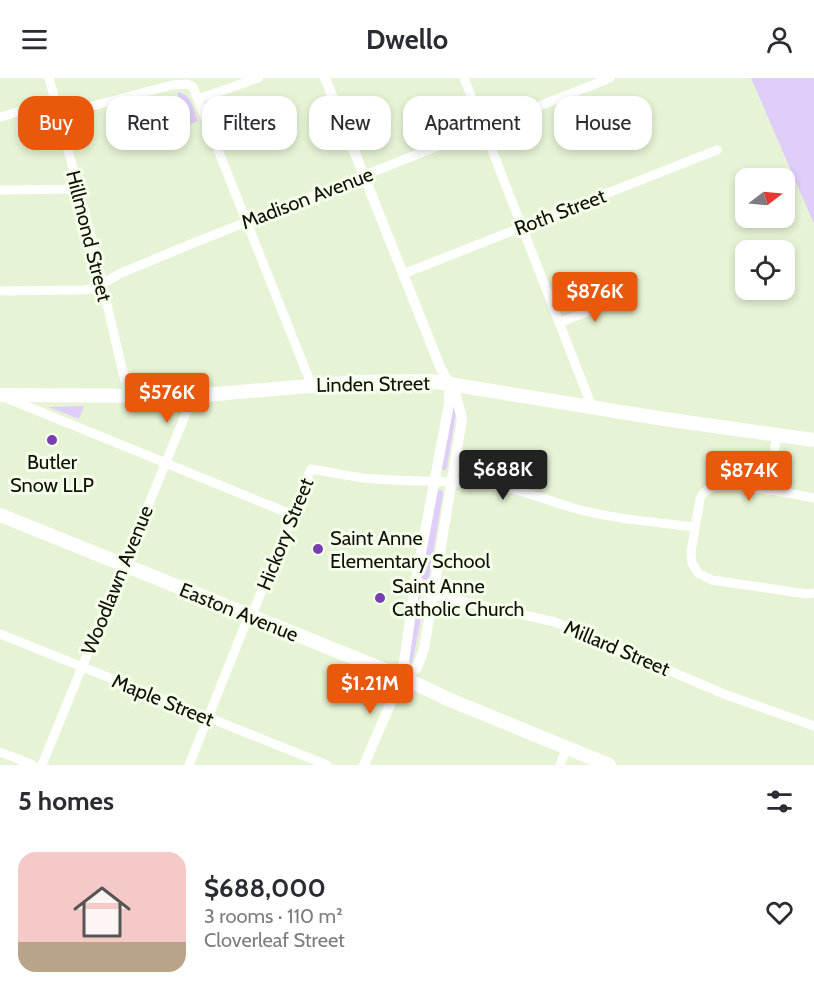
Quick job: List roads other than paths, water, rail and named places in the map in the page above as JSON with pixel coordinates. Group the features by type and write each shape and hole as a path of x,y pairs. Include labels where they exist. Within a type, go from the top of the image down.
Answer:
{"main road":[{"name":"Linden Street","path":"0,396 128,394 193,396 312,386 431,381 814,440"},
{"name":"Easton Avenue","path":"0,515 402,677 450,700 609,765"}],"street":[{"name":"Hillmond Street","path":"49,78 54,96"},
{"path":"198,99 258,78"},
{"path":"326,78 449,385 459,404 462,419 424,649 417,668 402,677"},
{"path":"464,78 471,96"},
{"name":"Madison Avenue","path":"542,105 610,78"},
{"path":"94,106 181,84 193,87 312,386"},
{"path":"0,117 18,112"},
{"name":"Hillmond Street","path":"68,150 128,394"},
{"name":"Madison Avenue","path":"0,291 95,288 119,274 429,150"},
{"path":"492,150 592,406"},
{"name":"Roth Street","path":"404,274 717,150"},
{"path":"0,190 79,189"},
{"path":"559,323 621,298"},
{"path":"364,765 402,677 414,590 449,404 449,385"},
{"path":"0,396 293,515"},
{"name":"Woodlawn Avenue","path":"42,765 193,396"},
{"path":"768,491 777,435"},
{"name":"Hickory Street","path":"189,765 311,469 371,479 433,483"},
{"path":"433,483 467,482 522,490 572,508 695,527"},
{"path":"814,498 728,486 710,488 700,499 691,552 692,563 703,577 807,594 814,593"},
{"name":"Millard Street","path":"414,590 555,622 724,694 814,726"},
{"name":"Maple Street","path":"0,634 327,765"},
{"path":"560,765 567,747"},
{"path":"0,752 33,765"}],"place":[{"name":"Butler Snow LLP","path":"52,440"},
{"name":"Saint Anne Elementary School","path":"318,549"},
{"name":"Saint Anne Catholic Church","path":"380,598"}]}
